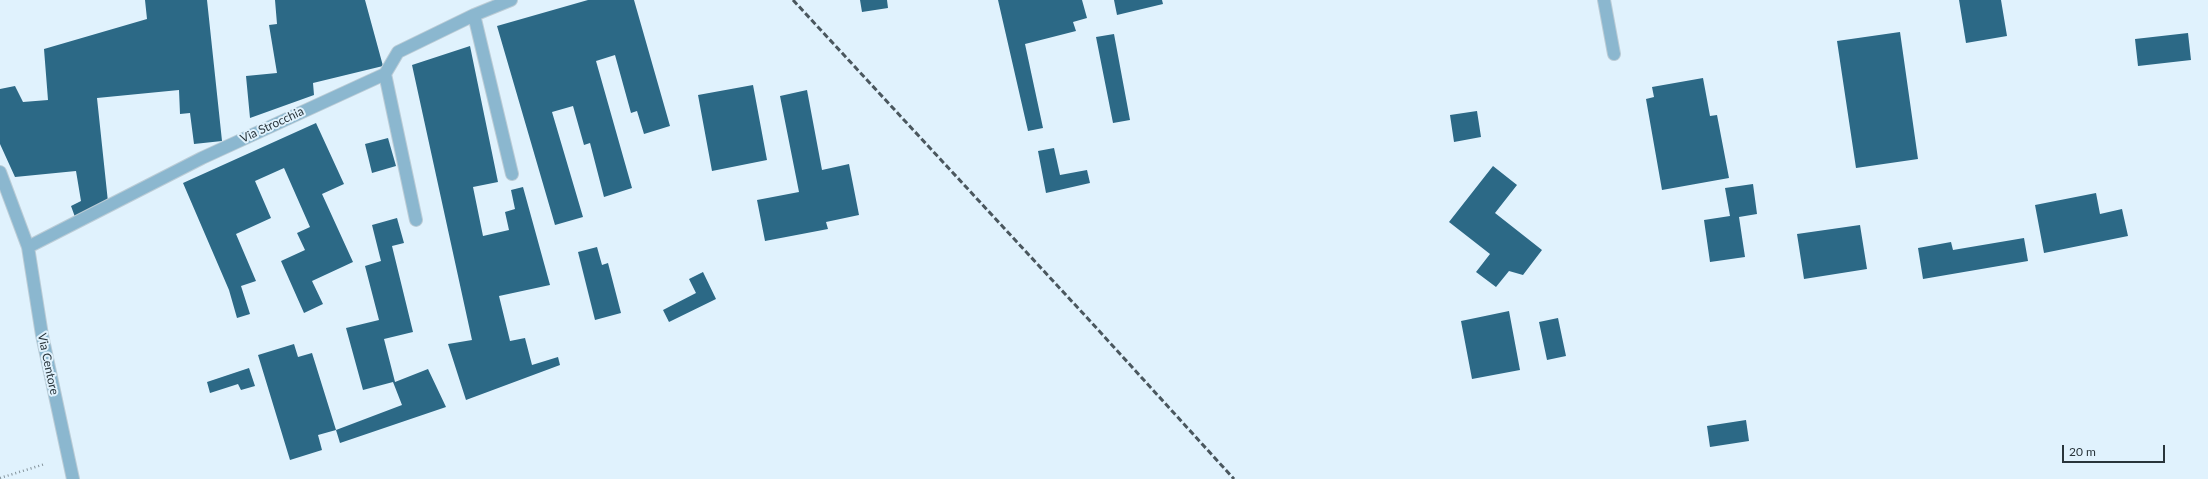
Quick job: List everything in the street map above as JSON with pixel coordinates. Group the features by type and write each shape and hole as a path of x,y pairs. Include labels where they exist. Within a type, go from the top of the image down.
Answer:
{"street":[{"path":"416,220 385,74 398,52 474,15 511,0"},
{"path":"1604,0 1614,54"},
{"path":"474,15 512,174"},
{"name":"Via Strocchia","path":"28,248 202,158 385,74"},
{"name":"Via Centore","path":"0,172 28,248 42,335 73,479"}],"path":[{"path":"0,478 69,456"}],"building":[{"path":"145,0 207,0 222,141 194,144 190,113 180,114 179,90 97,98 108,202 75,217 71,206 81,201 76,171 15,177 0,144 0,89 15,86 23,102 48,100 44,49 147,19"},
{"path":"275,0 365,0 383,66 313,83 314,95 250,118 246,76 277,73 269,25 277,24"},
{"path":"588,0 634,0 670,126 644,134 637,111 631,113 615,55 596,61 632,188 604,197 590,143 584,145 573,106 552,112 583,217 555,225 497,26"},
{"path":"860,0 887,0 888,8 862,12"},
{"path":"998,0 1082,0 1087,18 1073,22 1076,31 1025,44 1043,128 1028,131"},
{"path":"1114,0 1162,0 1163,4 1117,15"},
{"path":"1959,0 2001,0 2007,36 1966,43"},
{"path":"1900,32 1918,159 1856,168 1837,41"},
{"path":"2188,33 2191,60 2138,66 2135,39"},
{"path":"1114,34 1130,120 1113,123 1096,37"},
{"path":"470,46 498,182 473,187 483,236 509,230 505,212 515,209 511,190 523,187 550,285 499,296 510,341 525,338 532,365 558,357 560,365 466,400 448,344 472,340 412,65"},
{"path":"1703,78 1710,116 1717,115 1729,178 1662,190 1646,99 1654,97 1652,87"},
{"path":"753,85 767,160 712,171 698,95"},
{"path":"807,90 822,170 849,164 859,215 826,222 828,229 765,241 757,200 799,192 780,96"},
{"path":"1477,111 1481,137 1454,142 1450,115"},
{"path":"316,123 344,184 322,194 353,262 312,281 323,304 304,313 281,261 305,250 297,233 310,227 284,168 255,181 271,218 236,234 256,281 241,286 250,314 237,318 229,290 183,183"},
{"path":"388,138 396,166 372,173 365,144"},
{"path":"1054,148 1060,175 1087,170 1090,183 1046,193 1038,151"},
{"path":"1493,166 1517,185 1495,213 1542,250 1523,275 1509,271 1496,287 1476,272 1490,254 1449,222"},
{"path":"1753,184 1757,214 1739,217 1745,257 1710,262 1704,220 1730,216 1725,188"},
{"path":"2096,193 2100,214 2122,209 2128,236 2044,253 2035,205"},
{"path":"397,218 404,243 392,246 413,332 384,339 395,382 428,369 446,407 340,443 336,430 402,405 393,382 363,390 346,328 379,320 365,266 381,261 372,225"},
{"path":"1860,225 1867,269 1804,279 1797,234"},
{"path":"2024,238 2028,261 1923,279 1918,248 1951,242 1953,250"},
{"path":"597,247 602,265 608,263 621,313 595,320 578,252"},
{"path":"703,272 716,299 669,322 663,310 696,293 689,279"},
{"path":"1509,311 1520,370 1472,379 1461,321"},
{"path":"1558,318 1566,356 1547,360 1539,322"},
{"path":"294,344 298,357 312,353 336,430 318,435 322,450 290,460 258,355"},
{"path":"249,368 255,386 241,390 238,384 210,393 207,382"},
{"path":"1746,420 1749,441 1710,447 1707,426"}],"railway":[{"path":"793,0 1234,479"}]}
